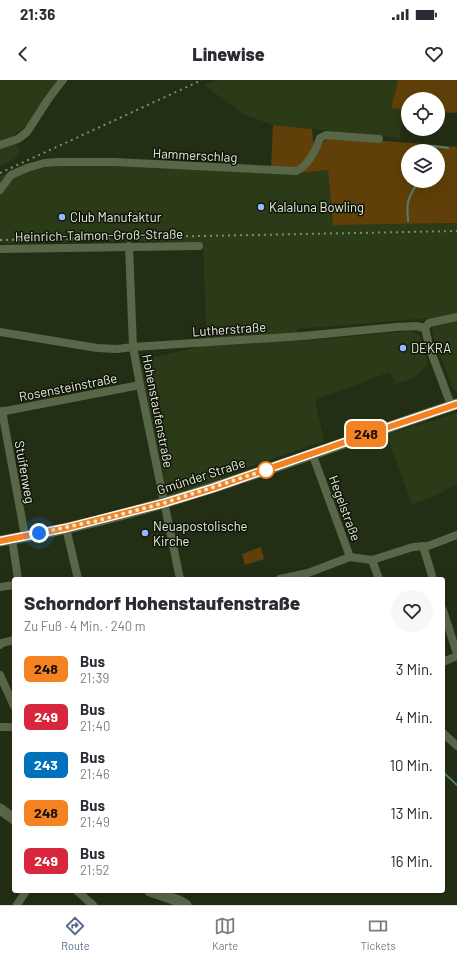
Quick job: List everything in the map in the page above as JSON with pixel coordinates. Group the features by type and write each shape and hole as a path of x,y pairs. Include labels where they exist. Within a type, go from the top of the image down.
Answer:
{"street":[{"path":"0,144 18,139 27,132 47,101 63,80"},
{"name":"Hammerschlag","path":"0,190 11,175 44,163 114,162 296,171 301,169 307,162 318,147 320,138 326,135 379,139"},
{"name":"Hohenstaufenstraße","path":"128,246 133,347 180,577"},
{"name":"Heinrich-Talmon-Groß-Straße","path":"0,249 199,246"},
{"name":"Lutherstraße","path":"0,332 97,348 117,349 303,336 396,327 416,326 424,328 429,323 457,317"},
{"name":"Gmünder Straße","path":"0,541 66,528 164,503 207,490 455,405 448,397 430,349 424,328"},
{"name":"Rosensteinstraße","path":"1,411 140,385"},
{"name":"Stuifenweg","path":"1,411 25,536"},
{"name":"Hegelstraße","path":"312,453 350,557 372,560 413,547 428,546 457,535"},
{"path":"66,528 78,577"},
{"path":"12,539 18,577"},
{"path":"423,546 432,577"},
{"path":"309,576 350,557"},
{"path":"372,560 378,577"},
{"path":"0,587 12,585"},
{"path":"445,616 457,655 445,661"},
{"path":"0,645 12,640"},
{"path":"0,675 12,699"},
{"path":"0,727 12,727"},
{"path":"445,735 457,746"},
{"path":"0,809 12,818"},
{"path":"17,905 25,893"},
{"path":"79,893 93,905"},
{"path":"155,893 186,905"}],"shaded area":[{"path":"0,80 58,80 24,128 12,136 20,152 14,159 0,166"},
{"path":"215,80 398,80 391,108 401,110 400,138 273,125 243,114 204,85"},
{"path":"396,80 457,80 457,113 445,112 445,92 401,92 401,109 391,108 398,81"},
{"path":"273,125 312,129 314,149 305,160 296,167 271,168"},
{"path":"329,137 423,144 401,144 401,188 445,188 445,146 457,147 457,223 333,225 328,170 299,173 315,158 324,142"},
{"path":"109,163 299,173 328,170 333,225 457,223 457,393 453,389 434,340 430,318 297,329 299,341 412,331 420,337 428,364 416,376 408,380 395,384 390,372 315,400 324,441 240,470 211,482 174,493 170,491 166,487 140,368 142,362 147,359 207,345 203,243 130,241 0,243 0,176 23,166"},
{"path":"457,413 457,484 433,497 412,504 386,435"},
{"path":"261,547 264,559 245,565 242,554"}],"waterway":[{"path":"408,221 408,201 415,188"},
{"path":"445,774 457,785"}],"railway":[{"path":"0,173 202,80"},
{"path":"0,240 457,231"}],"bus line":[{"name":"248","path":"0,541 66,528 164,503 213,488 457,404"}],"place":[{"name":"Kalaluna Bowling","path":"261,207"},
{"name":"Club Manufaktur","path":"62,217"},
{"name":"DEKRA","path":"403,348"},
{"name":"Neuapostolische Kirche","path":"145,533"}],"route":[{"path":"39,533 96,521 164,503 266,470"}]}
